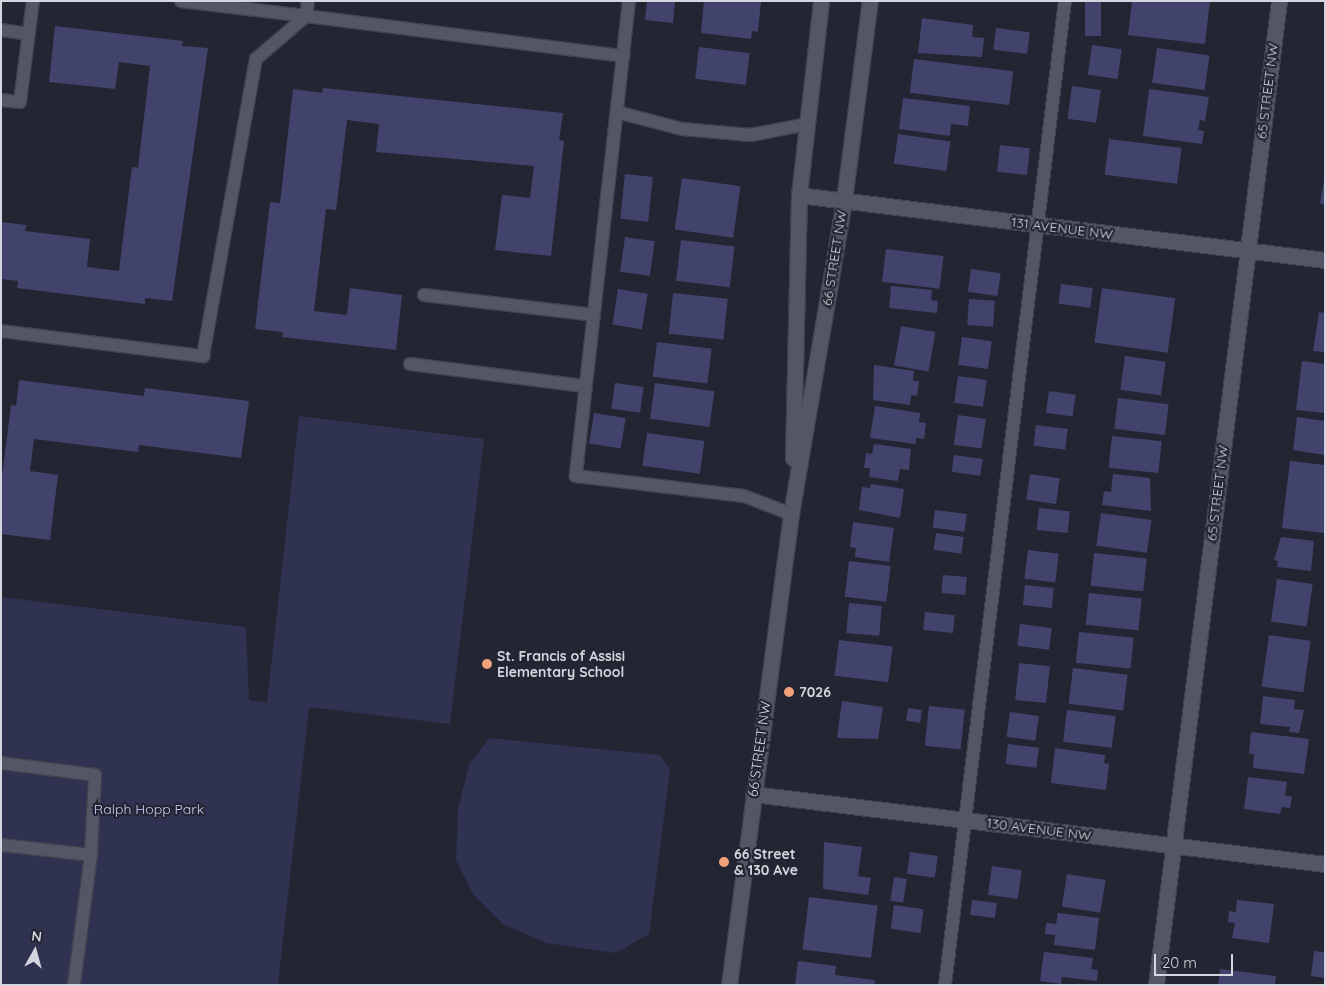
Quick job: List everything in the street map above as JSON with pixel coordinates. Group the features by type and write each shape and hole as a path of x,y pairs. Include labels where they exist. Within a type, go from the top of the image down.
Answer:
{"street":[{"name":"66 STREET NW","path":"791,514 799,195 821,1"},
{"name":"66 STREET NW","path":"729,985 791,514 844,200 870,1"},
{"name":"65 STREET NW","path":"1156,985 1279,1"},
{"name":"131 AVENUE NW","path":"799,195 1325,260"},
{"name":"130 AVENUE NW","path":"753,794 1325,864"}],"lane":[{"path":"1,100 20,102 34,1"},
{"path":"181,1 623,56"},
{"path":"1,331 202,356 256,59 306,16 308,1"},
{"path":"630,1 584,386 576,476 744,496 791,514"},
{"path":"945,985 1065,1"},
{"path":"1,30 30,34"},
{"path":"617,112 682,129 751,135 807,124"},
{"path":"424,295 593,315"},
{"path":"410,364 584,386"},
{"path":"1,763 95,775 91,855 74,985"},
{"path":"1,845 91,855"}],"green space":[{"name":"Ralph Hopp Park","path":"299,416 484,439 450,724 309,707 278,985 1,985 1,597 246,627 249,700 267,703"},
{"path":"489,738 660,755 670,770 649,934 616,953 546,943 503,924 473,894 456,860 458,808 469,765"}],"building":[{"path":"647,1 675,1 673,23 645,20"},
{"path":"704,1 761,1 758,32 752,31 751,39 701,33"},
{"path":"1085,1 1101,1 1101,36 1085,36"},
{"path":"1132,1 1210,1 1205,44 1128,35"},
{"path":"922,18 973,25 972,37 984,38 982,57 918,53"},
{"path":"55,26 183,41 182,46 208,48 172,301 145,298 145,304 17,288 18,281 1,279 1,222 26,225 25,231 90,239 87,267 119,271 132,167 138,168 150,66 119,62 115,89 49,82"},
{"path":"996,28 1030,32 1027,54 993,50"},
{"path":"1092,45 1122,49 1118,79 1088,75"},
{"path":"699,47 750,53 746,85 695,79"},
{"path":"1157,48 1209,55 1205,90 1152,83"},
{"path":"914,59 1013,71 1009,105 910,93"},
{"path":"1072,86 1101,90 1096,123 1067,119"},
{"path":"323,88 563,113 559,140 564,141 551,256 495,250 502,195 530,198 534,166 376,152 379,124 347,120 336,210 326,209 314,311 347,315 350,288 402,295 396,350 282,337 283,332 255,329 270,202 280,203 293,89 322,93"},
{"path":"1149,89 1209,97 1205,121 1200,120 1198,130 1204,131 1202,144 1143,136"},
{"path":"903,98 970,106 968,126 951,124 950,136 899,129"},
{"path":"898,134 950,141 946,171 894,164"},
{"path":"1109,139 1181,148 1177,184 1105,175"},
{"path":"1000,145 1030,148 1027,175 997,172"},
{"path":"625,174 653,177 648,222 620,219"},
{"path":"682,178 740,186 733,238 675,229"},
{"path":"1324,180 1325,204 1320,204"},
{"path":"625,237 655,241 650,276 620,272"},
{"path":"681,240 735,247 730,287 676,281"},
{"path":"886,249 944,256 940,289 882,282"},
{"path":"971,269 1001,273 998,296 968,292"},
{"path":"1061,284 1093,288 1090,308 1059,304"},
{"path":"891,286 932,290 931,300 938,301 937,313 889,308"},
{"path":"1102,288 1175,298 1168,353 1094,342"},
{"path":"618,289 648,294 642,329 612,325"},
{"path":"673,293 728,299 723,340 669,334"},
{"path":"969,299 995,301 993,327 967,325"},
{"path":"1319,312 1325,313 1325,352 1313,351"},
{"path":"901,326 935,332 929,371 894,365"},
{"path":"962,337 992,341 988,369 958,365"},
{"path":"657,342 712,349 707,383 653,377"},
{"path":"1125,356 1166,362 1161,395 1120,390"},
{"path":"1302,361 1325,364 1325,413 1296,410"},
{"path":"874,365 914,371 913,381 919,381 917,396 911,395 910,405 873,400"},
{"path":"958,376 987,380 983,407 954,403"},
{"path":"19,380 144,396 145,388 249,401 241,458 139,445 138,452 34,439 30,471 58,475 50,540 1,534 1,484 11,405 16,406"},
{"path":"615,383 644,387 640,413 611,409"},
{"path":"655,383 714,391 709,427 650,419"},
{"path":"1049,391 1076,395 1073,417 1046,413"},
{"path":"1118,398 1169,404 1165,435 1114,429"},
{"path":"875,406 920,413 919,422 926,423 924,439 916,438 916,444 870,438"},
{"path":"594,413 626,418 621,449 589,444"},
{"path":"958,415 986,419 982,449 954,445"},
{"path":"1297,417 1325,421 1325,455 1293,450"},
{"path":"1036,425 1068,429 1065,450 1033,446"},
{"path":"647,433 704,441 700,474 642,466"},
{"path":"1112,436 1162,441 1158,473 1109,468"},
{"path":"874,444 911,449 909,470 900,469 898,481 869,477 870,468 864,468 866,453 872,454"},
{"path":"954,455 983,459 980,476 952,472"},
{"path":"1290,461 1325,465 1325,533 1282,528"},
{"path":"1030,474 1060,478 1056,504 1026,500"},
{"path":"1113,474 1150,478 1151,511 1102,505 1104,491 1111,492"},
{"path":"871,484 904,489 900,518 859,510 862,487 870,488"},
{"path":"1039,508 1070,511 1068,533 1037,530"},
{"path":"935,510 967,514 965,532 933,528"},
{"path":"1101,513 1152,520 1147,553 1096,546"},
{"path":"853,522 894,528 889,562 855,557 856,548 850,547"},
{"path":"936,533 964,537 961,554 934,550"},
{"path":"1281,537 1314,541 1311,571 1277,567 1278,561 1274,560"},
{"path":"1028,550 1059,554 1055,583 1024,579"},
{"path":"1094,553 1147,559 1143,591 1091,586"},
{"path":"849,561 891,566 886,602 845,597"},
{"path":"943,575 967,577 965,595 941,593"},
{"path":"1277,579 1313,584 1307,627 1271,622"},
{"path":"1025,585 1054,588 1052,608 1023,605"},
{"path":"1089,593 1142,599 1138,630 1086,625"},
{"path":"849,603 882,606 879,636 846,633"},
{"path":"925,612 955,615 953,633 923,630"},
{"path":"1020,624 1052,628 1049,650 1017,646"},
{"path":"1079,632 1134,638 1130,669 1076,663"},
{"path":"1269,635 1311,641 1303,692 1262,686"},
{"path":"839,640 893,647 888,682 835,676"},
{"path":"1019,663 1050,666 1046,703 1015,700"},
{"path":"1073,668 1128,675 1123,710 1069,704"},
{"path":"1263,696 1295,700 1294,709 1304,710 1299,733 1289,732 1290,727 1260,724"},
{"path":"842,701 883,707 878,739 837,738"},
{"path":"929,706 965,710 961,750 925,746"},
{"path":"908,708 922,710 920,723 906,721"},
{"path":"1067,710 1116,716 1112,748 1063,742"},
{"path":"1010,712 1039,716 1035,741 1007,737"},
{"path":"1251,732 1309,739 1304,774 1253,768 1254,754 1249,754"},
{"path":"1008,744 1039,748 1036,768 1006,764"},
{"path":"1055,748 1105,755 1104,763 1109,764 1106,790 1051,783"},
{"path":"1248,777 1287,782 1285,796 1292,796 1290,808 1282,807 1280,814 1244,809"},
{"path":"824,842 862,847 858,876 871,878 868,895 823,889"},
{"path":"910,852 938,856 935,878 907,874"},
{"path":"992,866 1022,870 1018,899 988,895"},
{"path":"1067,874 1106,880 1100,913 1062,907"},
{"path":"894,877 907,879 903,903 890,901"},
{"path":"809,897 877,905 871,958 803,950"},
{"path":"972,900 997,903 995,918 970,915"},
{"path":"1237,900 1274,904 1269,943 1232,938 1235,923 1228,922 1229,911 1236,912"},
{"path":"894,905 924,909 920,933 891,929"},
{"path":"1058,913 1099,918 1095,950 1054,945 1055,935 1045,934 1046,923 1056,924"},
{"path":"1314,951 1325,952 1325,978 1311,976"},
{"path":"1044,952 1093,958 1091,969 1098,970 1097,981 1062,977 1061,984 1040,981"},
{"path":"798,961 836,966 835,975 875,980 874,985 795,985"},
{"path":"1220,969 1276,976 1275,985 1218,985"}],"place":[{"name":"St. Francis of Assisi Elementary School","path":"487,664"},
{"name":"7026","path":"789,692"},
{"name":"66 Street & 130 Ave","path":"724,862"}]}
